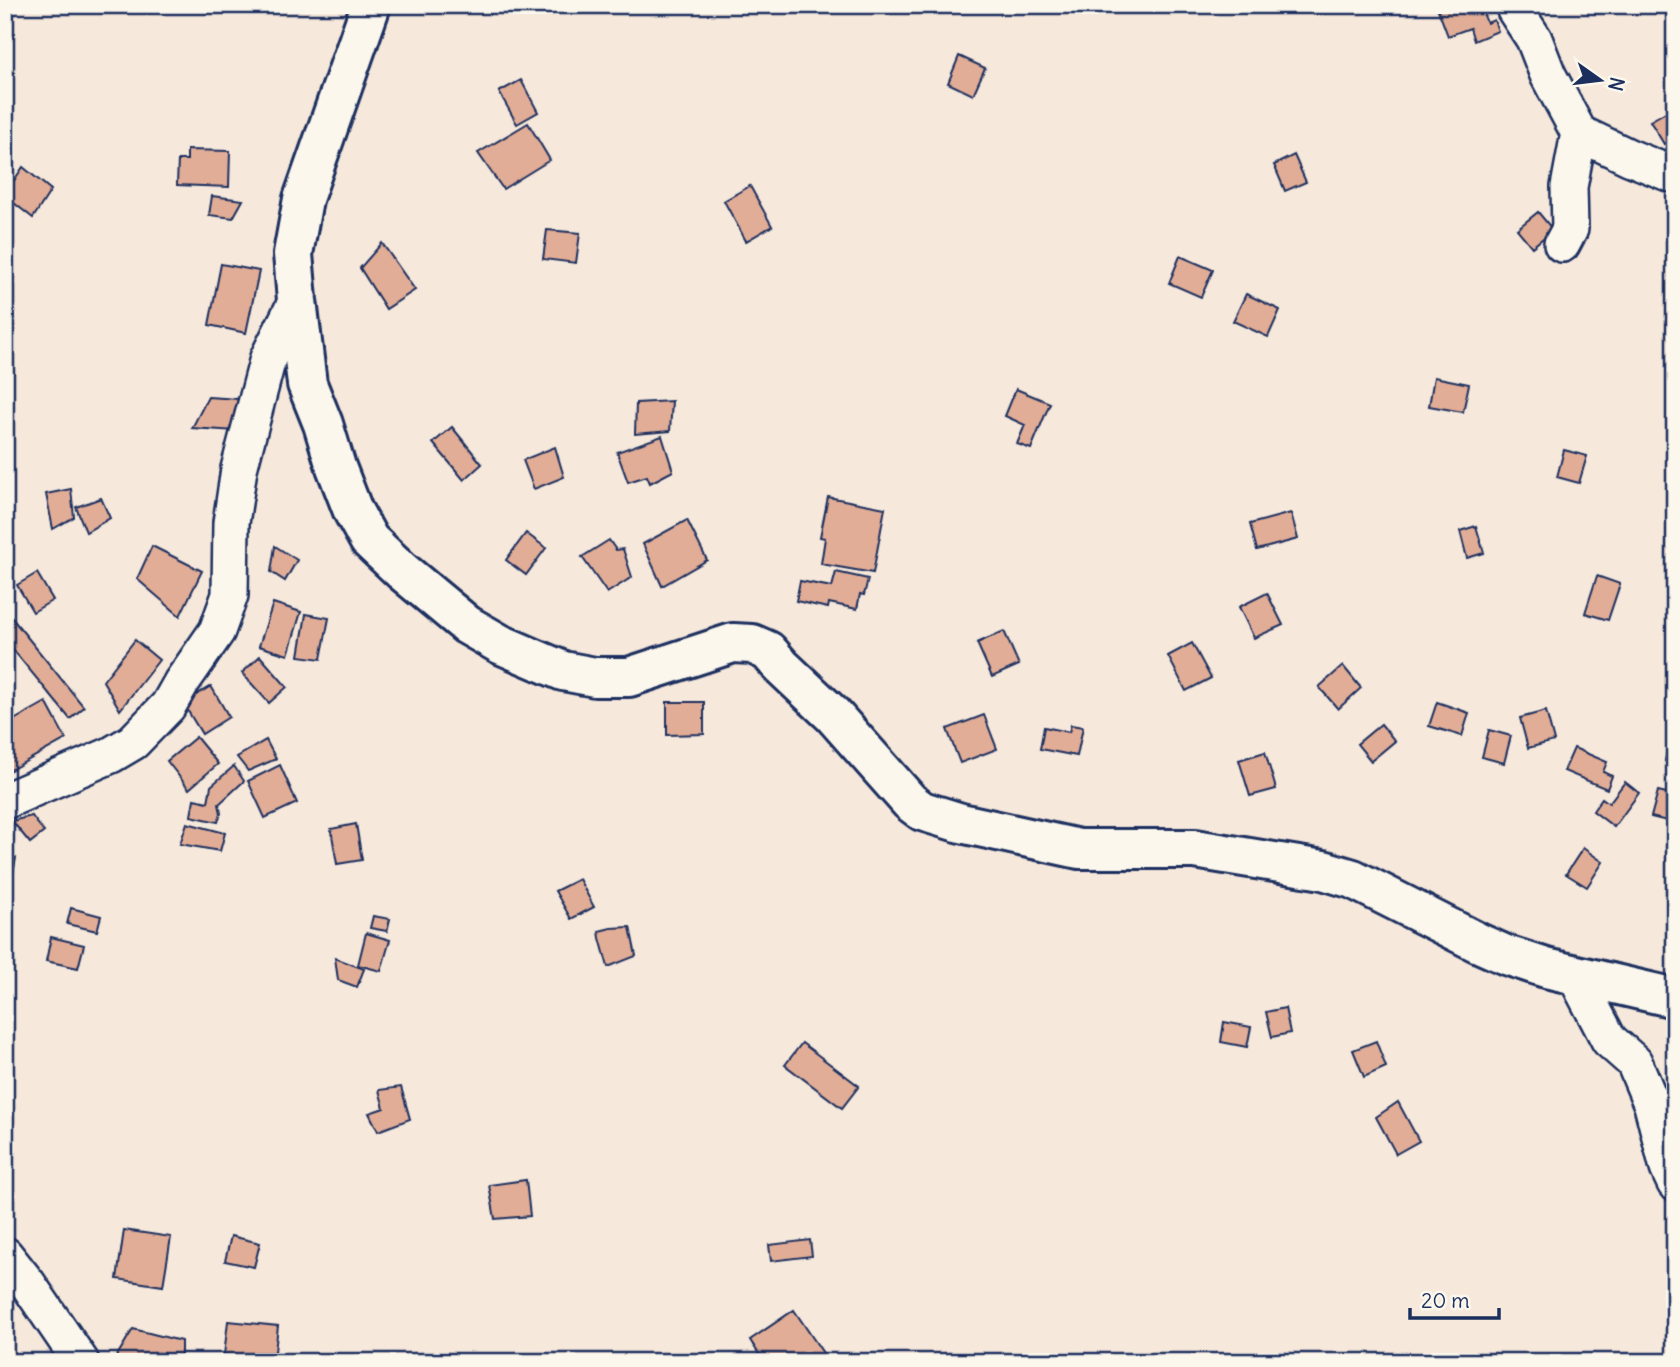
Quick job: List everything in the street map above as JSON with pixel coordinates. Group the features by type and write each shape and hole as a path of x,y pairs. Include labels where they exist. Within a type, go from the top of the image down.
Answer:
{"main road":[{"path":"372,5 303,199 293,254 307,384 353,511 369,540 467,625 500,644 563,671 595,677 629,677 733,643 752,644 768,651 833,715 910,802 922,811 1046,844 1079,849 1195,849 1323,870 1353,879 1506,955 1546,968 1675,998"}],"street":[{"path":"1515,10 1534,39 1548,75 1579,133 1629,157 1675,174"},
{"path":"1562,244 1570,229 1569,187 1579,133"},
{"path":"5,801 111,755 133,742 168,706 217,631 230,595 231,523 239,469 268,358 297,300"},
{"path":"1575,975 1609,1040 1634,1062 1652,1105 1668,1168 1675,1182"},
{"path":"5,1255 81,1362"}],"building":[{"path":"1480,5 1487,23 1494,20 1498,31 1474,41 1470,28 1448,36 1437,7"},
{"path":"959,56 985,68 973,95 948,83"},
{"path":"521,80 538,112 517,124 499,92"},
{"path":"1675,107 1675,137 1664,144 1650,121"},
{"path":"528,123 550,160 503,189 478,153"},
{"path":"187,150 230,151 229,187 177,185 178,160 187,160"},
{"path":"1294,155 1306,182 1285,191 1274,165"},
{"path":"23,167 51,190 33,218 5,196"},
{"path":"750,186 772,226 746,241 724,201"},
{"path":"212,196 243,200 233,218 209,215"},
{"path":"1538,212 1553,230 1532,247 1517,229"},
{"path":"547,230 580,233 576,263 543,259"},
{"path":"382,243 415,290 386,309 360,268"},
{"path":"1180,256 1213,270 1201,297 1169,283"},
{"path":"221,264 259,271 246,333 209,325"},
{"path":"1246,294 1280,310 1268,337 1233,321"},
{"path":"1434,377 1469,384 1463,412 1429,406"},
{"path":"1016,389 1050,403 1031,449 1017,444 1025,425 1005,416"},
{"path":"208,397 238,399 236,431 192,428"},
{"path":"672,401 670,431 635,434 636,403"},
{"path":"452,427 482,464 464,480 433,443"},
{"path":"662,436 673,471 650,483 647,476 628,482 617,452"},
{"path":"555,447 564,477 534,489 523,460"},
{"path":"1564,450 1587,456 1579,483 1557,477"},
{"path":"71,489 74,517 53,529 46,494"},
{"path":"828,497 885,508 873,573 821,564 825,538 820,537"},
{"path":"101,498 110,518 86,532 76,507"},
{"path":"1291,513 1298,539 1257,550 1250,524"},
{"path":"687,520 707,560 662,586 643,544"},
{"path":"1476,526 1484,553 1467,558 1460,531"},
{"path":"526,533 546,548 526,575 506,560"},
{"path":"609,540 616,550 623,549 632,577 607,593 582,557"},
{"path":"152,546 202,571 180,616 137,579"},
{"path":"275,546 297,560 285,581 271,572"},
{"path":"836,572 868,579 864,595 860,594 857,609 829,603 828,608 796,601 800,581 832,587"},
{"path":"37,573 53,600 33,612 17,585"},
{"path":"1597,576 1620,584 1608,620 1585,613"},
{"path":"1267,593 1283,625 1254,638 1239,607"},
{"path":"273,603 301,612 288,655 259,646"},
{"path":"306,614 329,618 321,659 299,656"},
{"path":"11,617 84,707 70,719 5,640 5,622"},
{"path":"1004,631 1019,665 992,677 977,643"},
{"path":"135,640 159,660 120,710 103,681"},
{"path":"1192,643 1211,678 1186,691 1168,656"},
{"path":"260,656 287,687 269,703 242,673"},
{"path":"1343,666 1361,688 1338,709 1319,687"},
{"path":"211,686 229,717 202,734 183,703"},
{"path":"46,702 66,739 5,773 5,725"},
{"path":"667,702 704,702 704,734 667,735"},
{"path":"1437,702 1469,713 1462,736 1429,726"},
{"path":"1546,711 1554,741 1528,748 1520,718"},
{"path":"984,715 997,749 960,763 947,729"},
{"path":"1381,724 1395,741 1371,761 1357,744"},
{"path":"1071,725 1083,727 1077,756 1040,749 1044,727 1069,732"},
{"path":"1489,730 1511,736 1504,763 1482,757"},
{"path":"196,737 218,764 189,789 167,761"},
{"path":"266,740 276,759 248,771 237,757"},
{"path":"1669,743 1675,744 1675,763 1665,761"},
{"path":"1574,748 1607,762 1603,772 1612,776 1607,789 1564,771"},
{"path":"1265,752 1276,789 1250,796 1239,760"},
{"path":"280,765 297,803 265,818 248,781"},
{"path":"234,766 244,781 219,804 221,813 218,822 191,816 194,799 208,802 211,786"},
{"path":"1625,782 1639,793 1614,827 1593,811 1602,798 1609,803"},
{"path":"1658,791 1675,795 1675,823 1651,817"},
{"path":"32,816 44,832 30,843 12,821"},
{"path":"187,823 225,833 220,851 180,844"},
{"path":"356,824 362,860 337,864 331,829"},
{"path":"1583,848 1603,862 1587,887 1566,874"},
{"path":"5,856 16,858 10,889 5,888"},
{"path":"579,879 594,907 571,919 555,891"},
{"path":"71,908 101,916 97,931 67,924"},
{"path":"373,916 390,919 387,931 370,928"},
{"path":"630,927 636,956 608,967 599,931"},
{"path":"366,933 390,940 381,971 358,965"},
{"path":"51,937 84,945 78,968 46,961"},
{"path":"335,958 364,969 357,987 338,980"},
{"path":"1285,1008 1290,1033 1272,1037 1266,1012"},
{"path":"1224,1022 1251,1027 1247,1047 1221,1042"},
{"path":"1376,1041 1386,1067 1364,1077 1353,1050"},
{"path":"802,1043 859,1086 842,1108 785,1065"},
{"path":"401,1087 410,1119 378,1131 369,1113 384,1108 379,1090"},
{"path":"1398,1102 1419,1141 1396,1154 1376,1117"},
{"path":"526,1180 530,1216 495,1219 489,1185"},
{"path":"124,1230 171,1237 163,1286 117,1279"},
{"path":"231,1236 260,1243 254,1267 225,1261"},
{"path":"810,1240 812,1256 771,1261 769,1245"},
{"path":"794,1310 829,1362 764,1362 750,1340"},
{"path":"228,1321 278,1326 274,1360 224,1355"},
{"path":"133,1329 181,1341 181,1362 117,1362 115,1359"}]}
